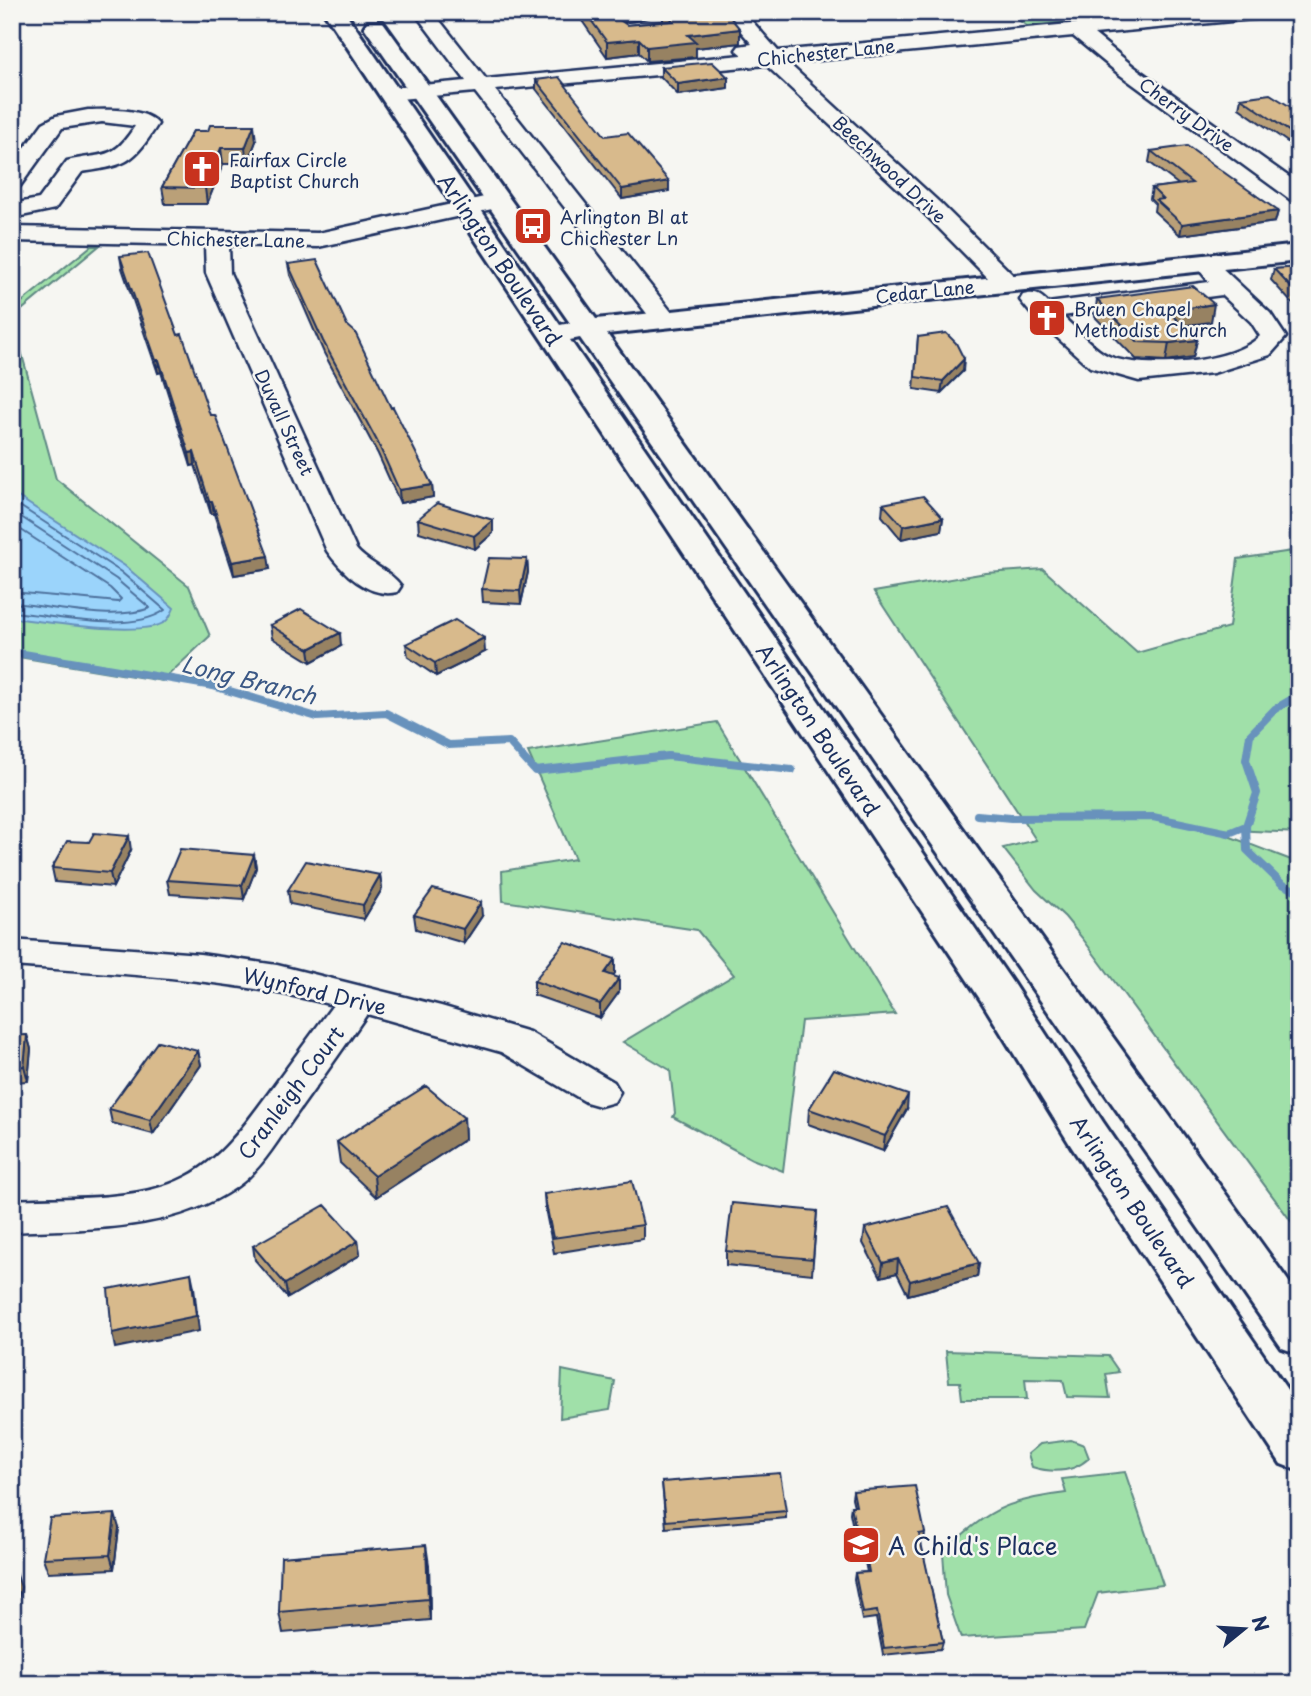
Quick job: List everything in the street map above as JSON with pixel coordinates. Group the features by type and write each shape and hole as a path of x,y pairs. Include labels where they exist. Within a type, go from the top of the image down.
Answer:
{"main road":[{"name":"Arlington Boulevard","path":"334,12 405,93 482,204 588,329 1299,1335"},
{"name":"Arlington Boulevard","path":"365,12 405,93"},
{"name":"Arlington Boulevard","path":"482,204 552,334 997,992 1087,1134 1299,1450"},
{"name":"Cedar Lane","path":"552,334 664,318 1299,253"}],"street":[{"path":"423,12 484,86 664,318"},
{"path":"615,12 621,16 642,12"},
{"name":"Beechwood Drive","path":"733,12 769,53 1099,362 1139,373 1204,368 1261,350 1272,337 1261,318 1228,287"},
{"name":"Chichester Lane","path":"484,86 557,79 554,69 1263,12"},
{"name":"Cherry Drive","path":"1077,29 1126,70 1299,195"},
{"path":"405,93 484,86"},
{"path":"12,181 54,125 84,117 138,119 147,124 127,155 117,160 75,166"},
{"path":"13,218 47,204 108,118"},
{"name":"Chichester Lane","path":"13,218 217,239 318,240 482,204"},
{"name":"Duvall Street","path":"217,239 218,273 342,551 355,566 386,586"},
{"path":"1204,263 1228,287"},
{"path":"1042,311 1228,287"},
{"name":"Wynford Drive","path":"12,954 200,967 276,978 441,1019 516,1042 600,1093"},
{"name":"Cranleigh Court","path":"12,1216 125,1210 160,1204 192,1193 222,1175 246,1154 358,999"}],"green space":[{"path":"1007,12 1164,12 1027,26"},
{"path":"91,246 99,246 12,318 12,310"},
{"path":"12,318 56,479 189,586 210,636 162,681 12,656"},
{"path":"1299,550 1299,833 1210,829 1299,863 1299,1232 1083,939 1065,917 1036,890 1003,848 1036,840 874,592 986,573 1043,569 1137,653 1229,627 1238,559"},
{"path":"717,722 895,1014 801,1021 783,1171 752,1159 673,1117 675,1113 670,1070 623,1042 734,975 697,930 503,901 502,871 575,859 528,752"},
{"path":"946,1351 1108,1356 1119,1372 1106,1374 1110,1398 1067,1397 1063,1380 1025,1379 1027,1399 962,1399 960,1382 949,1382"},
{"path":"562,1370 615,1381 610,1410 560,1418"},
{"path":"1071,1440 1084,1445 1089,1458 1083,1463 1062,1470 1032,1467 1028,1454 1040,1444"},
{"path":"1125,1472 1163,1585 1098,1593 1084,1630 961,1638 946,1595 943,1553 972,1527 998,1510 1027,1499 1066,1493 1062,1479"}],"water":[{"path":"12,493 125,566 174,608 168,619 153,627 114,629 12,618"}],"building":[{"path":"585,12 608,12 627,25 673,21 666,12 726,12 740,29 688,35 696,42 647,47 639,39 607,42"},
{"path":"712,62 728,77 678,84 661,67"},
{"path":"559,77 605,136 628,133 669,181 622,189 536,80"},
{"path":"1270,94 1299,112 1299,138 1241,98"},
{"path":"210,125 254,125 245,148 221,148 205,188 162,187 193,131 208,131"},
{"path":"1187,146 1278,211 1182,224 1156,200 1163,199 1152,188 1192,183 1151,151"},
{"path":"148,253 178,335 182,334 210,415 215,415 268,556 232,562 194,452 189,453 159,360 156,360 120,256"},
{"path":"317,260 347,325 355,332 432,485 399,490 377,441 323,341 288,264"},
{"path":"1299,267 1299,296 1274,269"},
{"path":"1193,286 1214,304 1168,311 1197,340 1138,342 1097,299"},
{"path":"946,333 956,343 964,359 943,381 915,377 918,337"},
{"path":"923,496 943,518 903,526 883,504"},
{"path":"437,503 493,520 474,536 418,519"},
{"path":"489,558 527,559 520,591 482,589"},
{"path":"301,609 340,633 309,649 270,625"},
{"path":"455,620 484,638 435,663 406,644"},
{"path":"94,833 129,836 110,873 52,868 67,841 89,842"},
{"path":"180,849 254,855 242,885 167,880"},
{"path":"306,861 380,875 363,905 288,890"},
{"path":"433,889 481,902 463,929 414,915"},
{"path":"565,942 615,959 605,973 619,978 600,1004 534,981"},
{"path":"27,1035 24,1066 12,1067 12,1036"},
{"path":"158,1041 198,1051 150,1120 109,1109"},
{"path":"834,1069 908,1095 885,1136 809,1109"},
{"path":"426,1086 464,1118 374,1176 337,1142"},
{"path":"632,1181 643,1225 553,1238 544,1194"},
{"path":"732,1203 817,1211 813,1259 726,1251"},
{"path":"325,1205 358,1241 285,1284 253,1246"},
{"path":"948,1207 979,1263 910,1281 898,1259 883,1263 865,1228"},
{"path":"191,1273 196,1316 112,1333 108,1289"},
{"path":"780,1473 786,1511 666,1521 662,1482"},
{"path":"915,1486 925,1533 919,1534 943,1642 884,1648 877,1611 863,1613 855,1573 869,1572 861,1530 856,1530 851,1506 856,1506 853,1491"},
{"path":"115,1514 110,1555 43,1558 50,1518"},
{"path":"426,1545 428,1599 279,1612 281,1557"}],"waterway":[{"name":"Long Branch","path":"12,652 213,686 317,717 386,713 449,745 509,742 535,771 668,756 792,770"},
{"path":"1246,826 1257,793 1246,760 1250,735 1275,709 1299,695"},
{"path":"977,815 1011,818 1153,817 1229,833 1246,826"},
{"path":"1246,826 1247,850 1282,884 1299,892"}],"place":[{"name":"Fairfax Circle Baptist Church","path":"202,169"},
{"name":"Arlington Bl at Chichester Ln","path":"533,226"},
{"name":"Bruen Chapel Methodist Church","path":"1047,318"},
{"name":"A Child's Place","path":"861,1545"}]}
